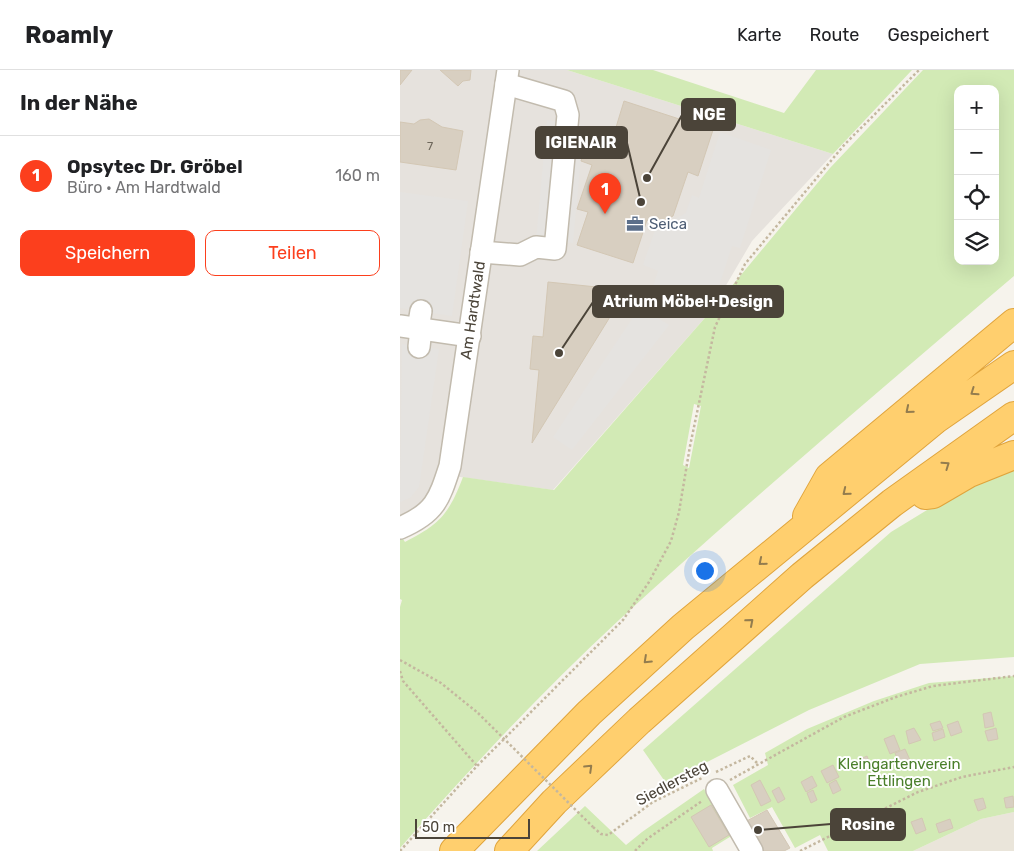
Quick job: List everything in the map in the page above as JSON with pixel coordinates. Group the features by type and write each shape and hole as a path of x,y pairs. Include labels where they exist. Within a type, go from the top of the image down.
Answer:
{"highway":[{"path":"799,530 829,477 1014,323"},
{"path":"454,851 589,713 683,627 936,419 1014,365"},
{"path":"509,851 554,802 646,714 802,576 892,503 1014,416"},
{"path":"892,503 933,494 970,473 1014,455"}],"street":[{"name":"Am Hardtwald","path":"400,528 419,520 438,500 450,466 507,77"},
{"path":"481,252 520,255 536,247 554,249 568,115 564,101 507,77"},
{"path":"416,328 470,336"},
{"path":"717,790 752,851"}],"path":[{"path":"400,851 477,766 624,620 649,582 671,541 679,512 690,446 715,327 745,264 845,144 919,70"},
{"name":"Siedlersteg","path":"400,660 441,683 478,713 600,834 608,835 653,802 750,756 757,763 647,839 635,851"},
{"path":"400,671 403,681 477,766"},
{"path":"757,763 844,717 896,697 932,686 1014,676"},
{"path":"800,851 918,792 962,777 1014,767"}],"shaded area":[{"path":"400,70 567,70 833,154 752,241 711,311 553,490 439,474 425,498 412,510 400,515"},
{"path":"547,120 584,125 573,243 536,240"},
{"path":"720,132 771,150 740,248 732,246 711,310 652,290 658,271 643,265 655,230 686,213 692,195 699,198"},
{"path":"400,192 468,201 452,316 400,308"},
{"path":"640,307 669,325 572,450 553,437"},
{"path":"402,344 439,349 419,487 410,498 400,502"},
{"path":"1014,812 1014,851 913,851 981,819"}],"green space":[{"path":"567,70 653,70 784,113 816,70 912,70 833,154"},
{"path":"923,70 1014,70 1014,276 766,489 619,620 562,674 507,731 400,848 400,607 402,600 400,599 400,539 403,539 405,542 427,529 442,517 453,500 463,477 554,490 711,311 830,168","holes":["694,404 701,406 689,468 683,465"]},
{"path":"1014,469 1014,657 920,664 809,710 666,783 643,750 891,532 973,482"},
{"name":"Kleingartenverein Ettlingen","path":"1014,676 1014,812 981,819 913,851 828,851 820,835 795,848 772,807 750,818 733,785 768,765 765,753 807,729 874,701 929,683"},
{"path":"704,789 733,835 712,848 713,851 537,851 585,806 626,845"}],"building":[{"path":"400,70 412,70 400,85"},
{"path":"440,70 471,70 470,80 463,81 458,86"},
{"path":"624,101 713,130 698,176 688,172 673,216 658,224 647,220 633,263 577,245 588,212 577,209 592,165 581,161 592,127 614,134"},
{"path":"429,119 442,127 463,131 456,170 400,162 400,122 414,124 420,120"},
{"path":"548,282 626,290 618,304 621,304 620,312 613,312 532,443 539,370 530,369 533,336 543,337"},
{"path":"991,712 994,726 985,728 983,714"},
{"path":"940,721 943,728 933,731 930,724"},
{"path":"958,721 962,732 951,736 947,725"},
{"path":"914,728 921,740 909,744 906,731"},
{"path":"996,728 998,739 988,741 985,731"},
{"path":"943,729 945,737 934,741 932,733"},
{"path":"894,735 900,750 890,754 884,739"},
{"path":"905,749 910,760 899,764 895,753"},
{"path":"867,756 870,764 861,768 858,760"},
{"path":"833,765 839,777 827,783 821,771"},
{"path":"812,776 817,786 806,792 801,782"},
{"path":"760,780 771,801 761,806 751,785"},
{"path":"836,780 841,790 833,794 829,784"},
{"path":"779,787 785,799 778,803 772,791"},
{"path":"813,790 817,800 811,803 807,793"},
{"path":"1013,796 1014,807 1006,808 1004,798"},
{"path":"983,798 986,808 978,811 974,800"},
{"path":"711,805 729,835 709,847 691,817"},
{"path":"767,810 790,848 784,851 763,851 755,836 743,823"},
{"path":"922,818 926,830 916,834 911,822"},
{"path":"950,819 953,828 939,833 936,824"}],"place":[{"name":"NGE","path":"647,178"},
{"name":"IGIENAIR","path":"641,202"},
{"name":"Opsytec Dr. Gröbel","path":"605,214"},
{"name":"Seica","path":"635,224"},
{"name":"Atrium Möbel+Design","path":"559,353"},
{"name":"Rosine","path":"758,830"}]}
